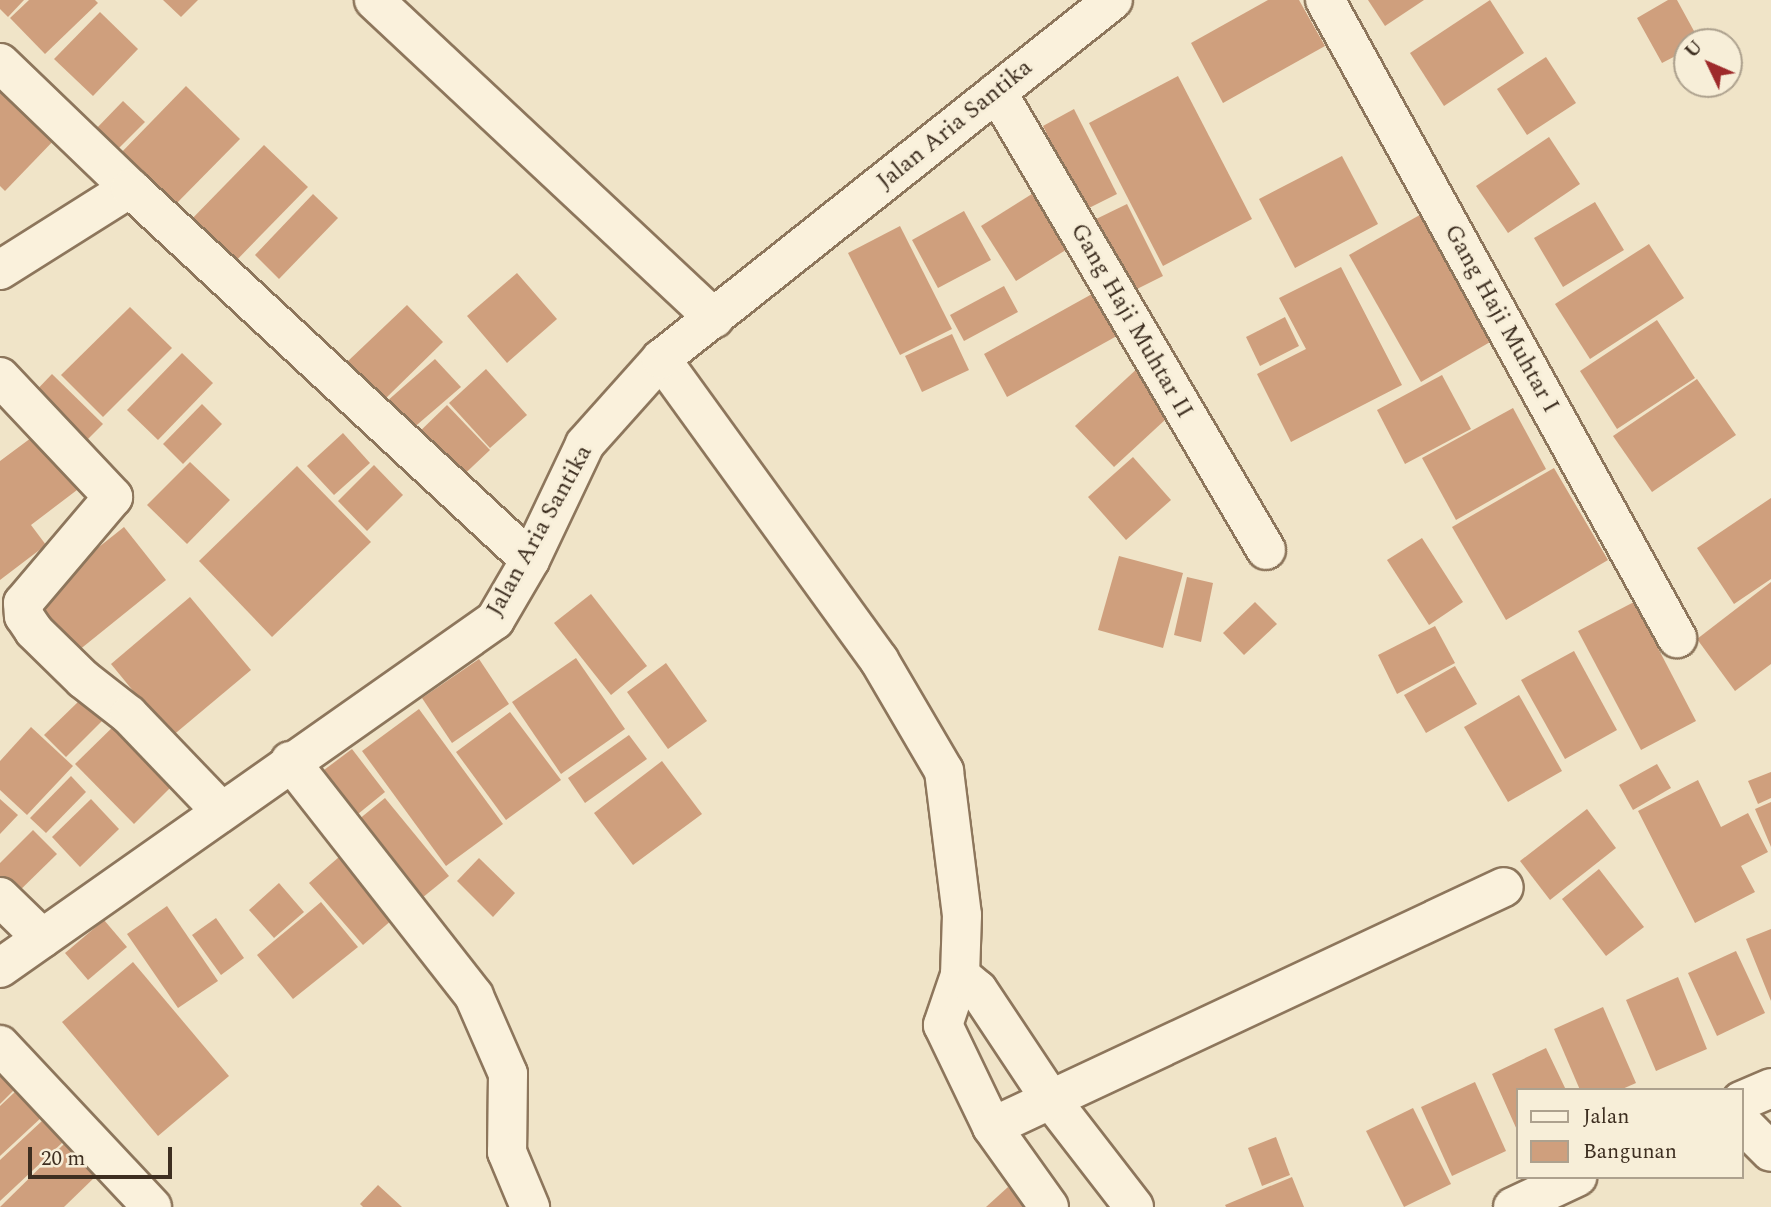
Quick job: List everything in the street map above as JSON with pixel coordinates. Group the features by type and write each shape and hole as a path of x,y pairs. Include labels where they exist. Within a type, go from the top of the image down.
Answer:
{"street":[{"path":"374,0 715,318"},
{"name":"Jalan Aria Santika","path":"0,968 220,810 495,620 530,560 584,444 661,359 1113,0"},
{"name":"Gang Haji Muhtar I","path":"1325,0 1677,638"},
{"path":"0,64 530,560"},
{"name":"Gang Haji Muhtar II","path":"997,92 1266,551"},
{"path":"0,270 130,188"},
{"path":"661,359 901,692 944,771 962,915 960,975 943,1025 992,1127 1049,1207"},
{"path":"0,377 113,497 11,612 83,679 129,715 220,810"},
{"path":"290,761 474,996 508,1074 507,1152 530,1207"},
{"path":"992,1127 1049,1097 1504,887"},
{"path":"0,897 42,938"},
{"path":"960,975 978,990 1049,1097 1134,1207"},
{"path":"0,1045 152,1207"},
{"path":"1743,1100 1771,1088"},
{"path":"1743,1124 1771,1152"},
{"path":"1513,1207 1573,1179"}],"building":[{"path":"0,0 24,0 8,17 0,9"},
{"path":"29,0 95,0 98,3 45,54 10,18"},
{"path":"163,0 198,0 181,17"},
{"path":"1268,0 1299,0 1325,46 1223,103 1191,43"},
{"path":"1368,0 1424,0 1385,26"},
{"path":"1490,0 1524,53 1444,106 1410,53"},
{"path":"1668,0 1677,0 1692,28 1673,28 1673,57 1662,63 1637,18"},
{"path":"100,12 138,49 93,96 54,59"},
{"path":"1546,57 1576,103 1527,135 1497,89"},
{"path":"1178,76 1252,219 1163,266 1089,123"},
{"path":"0,79 58,136 5,191 0,186"},
{"path":"186,86 240,139 171,209 117,157"},
{"path":"123,101 145,122 113,154 92,133"},
{"path":"1074,109 1117,194 1085,210 1043,126"},
{"path":"1549,137 1580,184 1508,233 1476,186"},
{"path":"264,145 308,187 229,268 185,226"},
{"path":"1342,156 1378,224 1295,268 1259,199"},
{"path":"1043,187 1077,243 1016,281 981,226"},
{"path":"313,194 338,218 279,279 255,255"},
{"path":"1595,202 1624,250 1563,287 1534,238"},
{"path":"1127,204 1163,276 1129,293 1092,221"},
{"path":"964,211 991,260 938,288 912,240"},
{"path":"1425,212 1497,338 1421,382 1349,255"},
{"path":"900,226 952,329 900,355 848,253"},
{"path":"1649,244 1684,298 1590,359 1555,304"},
{"path":"1341,267 1402,385 1291,442 1257,374 1306,349 1279,298"},
{"path":"517,273 557,319 507,363 467,316"},
{"path":"1004,286 1018,312 964,341 950,315"},
{"path":"1101,289 1124,332 1007,397 984,354"},
{"path":"407,305 443,342 383,401 347,362"},
{"path":"130,307 172,348 103,417 61,375"},
{"path":"1285,317 1299,346 1260,366 1246,337"},
{"path":"1657,320 1695,378 1617,429 1580,371"},
{"path":"952,334 969,370 922,392 905,356"},
{"path":"182,353 213,383 158,440 127,410"},
{"path":"435,359 461,387 411,430 386,402"},
{"path":"1140,366 1179,407 1114,467 1075,426"},
{"path":"486,369 527,415 490,448 449,403"},
{"path":"52,374 103,424 79,448 29,398"},
{"path":"1442,375 1471,429 1405,464 1377,410"},
{"path":"1697,379 1736,435 1652,492 1613,436"},
{"path":"202,404 222,424 183,464 163,444"},
{"path":"447,405 490,450 456,482 413,438"},
{"path":"1513,408 1546,469 1456,520 1422,458"},
{"path":"343,433 370,463 334,495 307,466"},
{"path":"35,435 77,490 31,525 46,545 0,580 0,461"},
{"path":"1133,457 1171,500 1126,540 1088,497"},
{"path":"190,462 230,500 187,544 147,505"},
{"path":"374,465 403,495 367,531 338,501"},
{"path":"297,466 371,542 272,637 199,561"},
{"path":"1554,468 1608,560 1506,620 1452,527"},
{"path":"1771,498 1771,579 1734,604 1697,548"},
{"path":"124,527 166,580 68,659 25,606"},
{"path":"1422,538 1463,602 1429,625 1387,560"},
{"path":"1119,556 1183,573 1163,648 1098,630"},
{"path":"1187,577 1213,583 1201,642 1174,635"},
{"path":"1771,582 1771,664 1735,691 1697,639"},
{"path":"591,594 647,666 611,695 554,623"},
{"path":"190,597 251,670 171,737 111,664"},
{"path":"1255,602 1277,624 1244,655 1223,633"},
{"path":"1634,602 1696,721 1641,750 1578,631"},
{"path":"1435,626 1455,663 1397,694 1378,655"},
{"path":"1574,651 1617,730 1565,759 1521,680"},
{"path":"576,658 625,729 561,774 512,702"},
{"path":"479,659 509,704 452,743 422,698"},
{"path":"666,663 707,721 668,749 627,692"},
{"path":"1455,666 1477,704 1426,733 1404,695"},
{"path":"1519,695 1562,771 1508,802 1464,727"},
{"path":"80,700 102,721 66,757 44,735"},
{"path":"419,709 503,824 446,866 362,751"},
{"path":"510,712 561,780 506,820 456,752"},
{"path":"123,717 181,777 134,824 75,764"},
{"path":"31,727 73,766 27,815 0,790 0,761"},
{"path":"629,735 647,759 585,803 568,778"},
{"path":"352,749 385,792 358,814 324,770"},
{"path":"662,761 702,814 633,865 594,813"},
{"path":"1657,764 1671,788 1633,810 1619,785"},
{"path":"1771,772 1771,798 1758,804 1748,781"},
{"path":"71,776 86,792 46,833 30,818"},
{"path":"1698,780 1721,827 1748,813 1768,852 1741,866 1755,892 1695,923 1638,811"},
{"path":"385,798 449,876 422,898 358,820"},
{"path":"0,799 18,815 0,834"},
{"path":"91,799 119,829 80,867 52,837"},
{"path":"1771,802 1771,847 1755,809"},
{"path":"1587,809 1616,848 1550,900 1520,861"},
{"path":"33,830 57,854 10,900 0,890 0,863"},
{"path":"339,857 393,919 363,945 309,883"},
{"path":"479,858 515,893 493,917 457,881"},
{"path":"1599,869 1644,927 1606,956 1562,899"},
{"path":"279,883 304,912 274,938 249,910"},
{"path":"321,902 358,947 293,999 257,955"},
{"path":"167,906 218,981 178,1008 127,934"},
{"path":"216,918 244,958 221,975 192,935"},
{"path":"104,920 127,947 88,980 65,953"},
{"path":"1771,929 1771,1001 1746,939"},
{"path":"1736,951 1765,1013 1717,1036 1688,973"},
{"path":"133,962 229,1076 158,1136 62,1022"},
{"path":"1678,977 1707,1049 1656,1071 1626,1000"},
{"path":"1603,1007 1636,1083 1625,1088 1579,1088 1554,1029"},
{"path":"1546,1048 1565,1088 1516,1088 1516,1128 1492,1074"},
{"path":"0,1069 17,1087 0,1104"},
{"path":"1475,1082 1506,1151 1452,1176 1421,1107"},
{"path":"17,1090 43,1116 0,1156 0,1106"},
{"path":"1413,1108 1451,1184 1404,1207 1366,1131"},
{"path":"43,1120 63,1142 0,1201 0,1160"},
{"path":"1276,1137 1290,1175 1262,1186 1248,1148"},
{"path":"65,1143 97,1175 64,1207 0,1207"},
{"path":"1292,1177 1304,1207 1225,1205"},
{"path":"378,1185 402,1207 363,1207 360,1204"},
{"path":"1008,1187 1027,1207 986,1207"}]}
